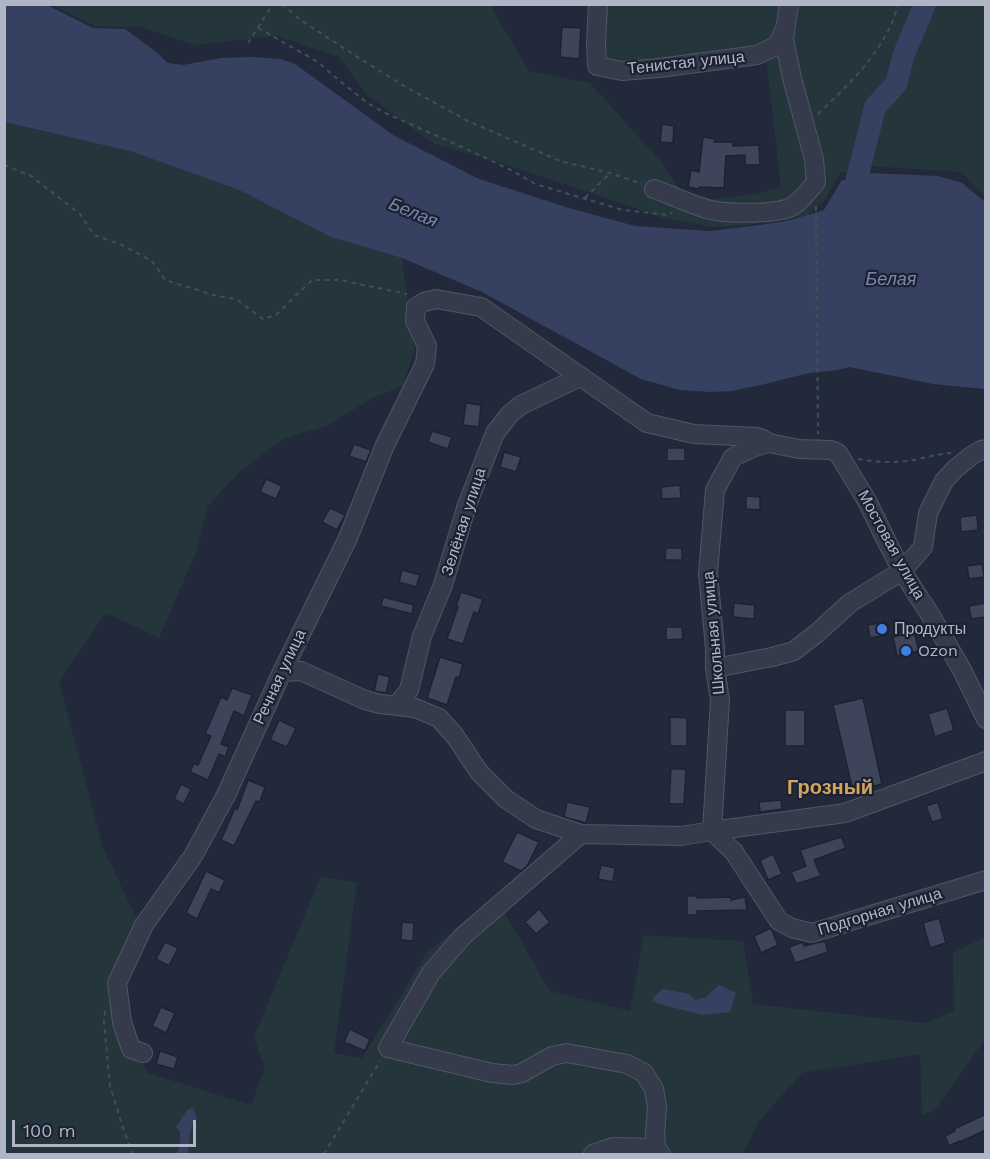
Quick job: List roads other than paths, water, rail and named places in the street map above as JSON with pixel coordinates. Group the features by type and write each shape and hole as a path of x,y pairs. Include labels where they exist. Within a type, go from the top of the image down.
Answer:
{"street":[{"name":"Тенистая улица","path":"598,4 597,66 622,71 757,55 778,45 786,26"},
{"path":"654,189 712,211 775,212 791,207 816,182 814,159 784,39 789,4"},
{"name":"Речная улица","path":"143,1053 131,1049 122,1023 117,983 144,925 193,856 226,795 282,672 348,538 385,445 425,364 427,346 415,321 416,307 436,298 481,307 580,376"},
{"path":"580,376 646,423 694,434 757,437 769,443"},
{"name":"Зелёная улица","path":"396,706 409,690 422,636 443,585 467,505 495,433 510,414 521,405 580,376"},
{"name":"Мостовая улица","path":"769,443 799,449 831,450 838,453 867,501 902,571 962,670 986,719"},
{"name":"Школьная улица","path":"712,831 720,700 715,668 708,573 716,490 733,457 769,443"},
{"path":"715,668 794,651 850,603 902,571 923,547 928,513 944,481 954,469 971,456 986,449"},
{"path":"282,672 301,670 365,700 415,708 439,718 455,736 479,772 506,799 536,819 581,834 681,836 845,813 986,761"},
{"name":"Подгорная улица","path":"712,831 734,852 779,921 792,928 812,933 986,880"},
{"path":"581,834 464,936 431,973 387,1048 492,1073 513,1075 522,1073 552,1056 567,1053 627,1064 644,1073 654,1089 657,1107 655,1134 658,1151 613,1147 593,1155"}],"water":[{"name":"Белая","path":"4,5 47,5 93,28 125,29 168,63 183,65 221,58 253,57 280,59 295,64 393,135 479,179 569,208 635,226 710,231 791,220 824,210 841,181 869,173 938,176 962,183 985,202 985,389 933,384 849,367 809,373 732,391 680,390 641,379 482,292 402,258 331,237 239,190 133,152 5,122"},
{"path":"719,985 736,993 730,1012 703,1015 652,1001 663,989 690,994 695,1000 706,997"},
{"path":"193,1108 197,1118 192,1127 187,1154 177,1154 180,1132 176,1127 187,1110"}],"waterway":[{"name":"Белая","path":"850,206 875,107 896,84 904,54 925,4"}],"place":[{"name":"Продукты","path":"882,629"},
{"name":"Ozon","path":"906,651"}],"district":[{"name":"Грозный","path":"830,788"}]}
